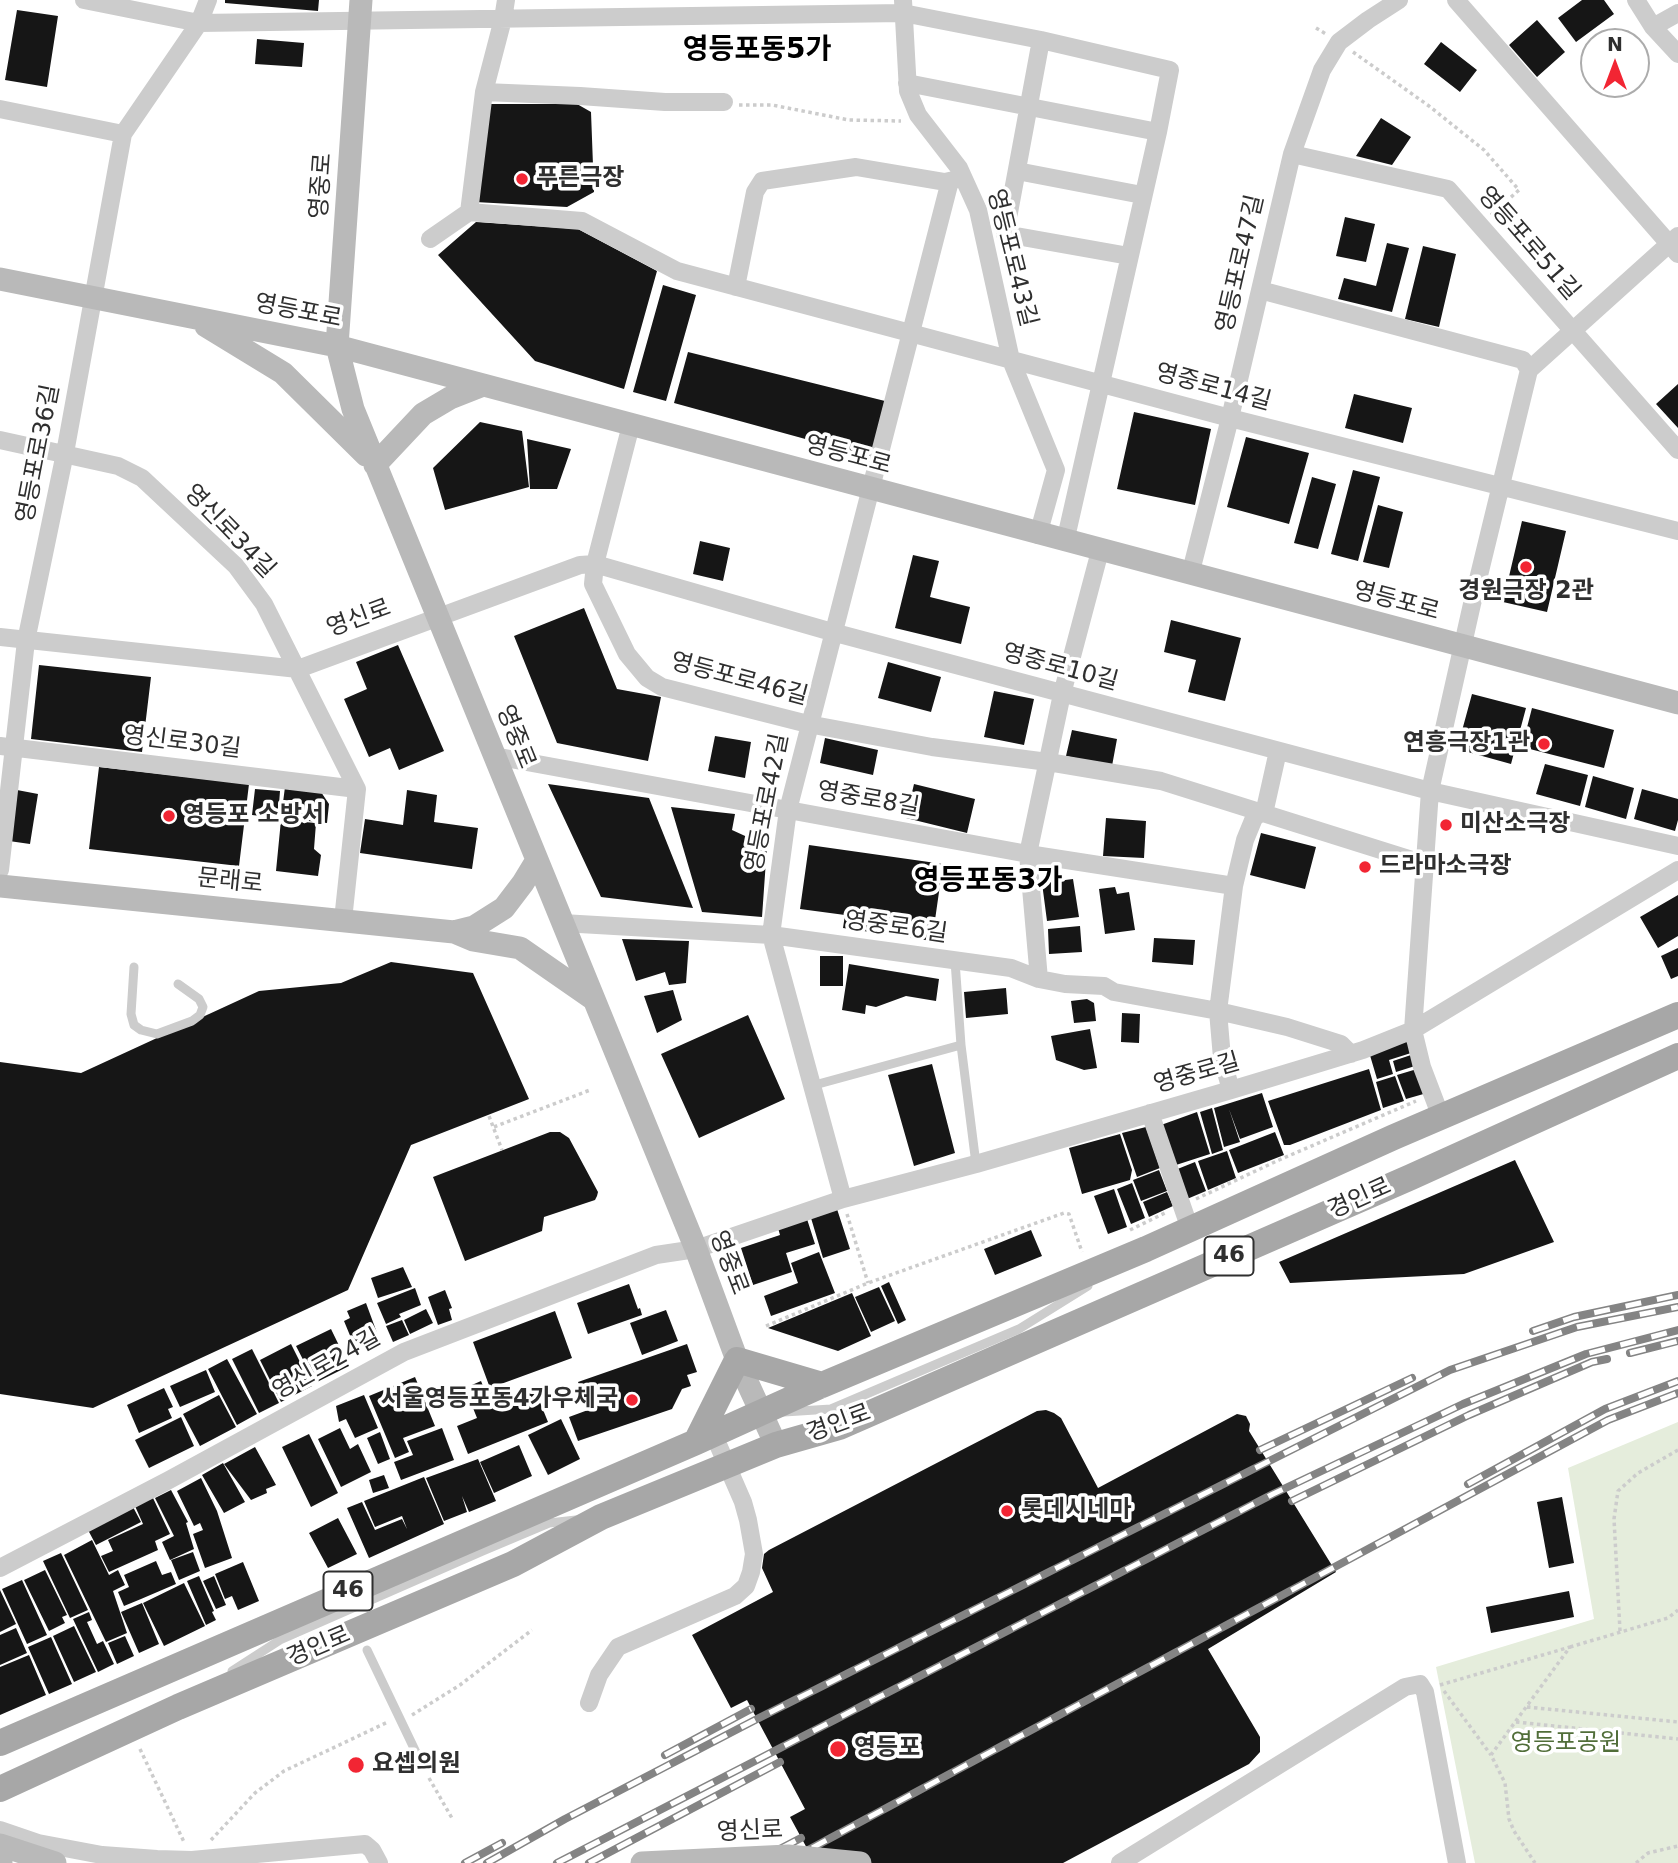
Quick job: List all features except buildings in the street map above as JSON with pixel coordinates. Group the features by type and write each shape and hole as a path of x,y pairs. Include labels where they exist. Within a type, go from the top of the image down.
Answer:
{"main road":[{"name":"영중로","path":"360,11 337,346 352,409 696,1249 737,1360 776,1445"},
{"name":"영등포로","path":"0,279 337,346 1038,535 1678,703"},
{"path":"194,319 283,373 375,465 423,414 450,398 483,385"},
{"name":"문래로","path":"454,932 474,927 504,908 537,860"},
{"name":"문래로","path":"0,886 454,932 473,940 520,948 593,999"},
{"name":"경인로","path":"0,1743 821,1385 1146,1250 1185,1217 1436,1106 1678,1015"},
{"name":"경인로","path":"0,1789 178,1707 513,1564 601,1517 776,1445 839,1427 1411,1177 1678,1056"},
{"path":"705,1437 737,1360 821,1385"},
{"path":"0,1845 55,1863"},
{"name":"영신로","path":"642,1863 788,1856 860,1863"}],"street":[{"path":"84,0 199,23 360,11 503,19 903,7 1170,70 1065,541"},
{"path":"0,109 123,134 199,23 208,0"},
{"path":"430,239 469,212 484,92 506,0"},
{"name":"영등포로47길","path":"1190,575 1292,155 1321,70 1339,42 1399,0"},
{"path":"1436,1106 1422,1068 1413,1030 1430,791 1529,370 1675,244 1456,0"},
{"path":"1636,0 1653,27 1678,54"},
{"name":"영등포로43길","path":"903,7 908,91 918,115 960,167 957,179 978,210 1011,360 1056,470 1038,535"},
{"path":"1653,27 1678,13"},
{"path":"1041,40 1005,234 1129,256"},
{"path":"907,83 1158,132"},
{"path":"484,92 665,102 723,102"},
{"name":"영등포로36길","path":"0,870 7,747 65,453 123,134"},
{"name":"영등포로51길","path":"1292,155 1448,189 1678,450"},
{"path":"736,287 755,192 762,181 856,167 957,179"},
{"path":"1017,171 1142,195"},
{"name":"영등포로42길","path":"843,1199 771,935 788,810 808,723 912,333 957,179"},
{"name":"영중로14길","path":"469,212 582,221 677,271 1230,418 1678,531"},
{"path":"1260,290 1523,360 1529,370"},
{"name":"영등포로46길","path":"631,425 593,584 627,654 647,678 662,687 808,723 932,747 1048,762 1161,781 1425,864"},
{"name":"영신로34길","path":"0,440 118,466 142,478 236,566 264,604 357,789"},
{"path":"1039,979 1028,854 1062,694 1100,551"},
{"name":"영중로10길","path":"438,618 580,565 596,564 832,632 1430,791 1678,846"},
{"name":"영신로","path":"298,669 438,618"},
{"path":"0,638 298,669"},
{"name":"영신로30길","path":"7,747 357,789"},
{"path":"1231,1090 1222,1058 1218,1011 1234,886 1245,840 1254,818 1265,809 1278,751"},
{"name":"영중로8길","path":"494,756 1028,854 1234,886"},
{"path":"343,920 357,789"},
{"name":"영중로길","path":"696,1249 843,1199 976,1164 1351,1054 1413,1030 1678,870"},
{"name":"영중로6길","path":"562,923 771,935 1010,968 1039,979 1065,984 1104,986 1114,992 1287,1027 1341,1044 1351,1054"},
{"path":"1150,1113 1185,1217"},
{"name":"영신로24길","path":"0,1568 404,1352 656,1255 696,1249"},
{"path":"589,1703 599,1675 618,1647 735,1596 746,1586 754,1554 743,1502 728,1466 705,1437"},
{"path":"1119,1863 1405,1687 1420,1684 1425,1692 1457,1863"},
{"path":"0,1830 38,1843 102,1855 192,1860 365,1844 379,1863"}],"lane":[{"path":"955,961 961,1045 976,1164"},
{"path":"134,967 131,1014 134,1025 141,1030 157,1034 192,1021 200,1015 203,1007 199,999 178,984"},
{"path":"811,1086 961,1045"},
{"path":"761,1413 831,1409 1019,1329 1146,1250"},
{"path":"178,1707 280,1640 549,1523 601,1517"},
{"path":"367,1650 423,1767"}],"path":[{"path":"1316,28 1429,106 1484,150 1520,190 1479,225"},
{"path":"723,102 732,105 772,105 849,120 906,121 918,115"},
{"path":"494,1127 590,1090"},
{"path":"1119,1235 1185,1217 1279,1160 1436,1106"},
{"path":"489,1116 502,1150"},
{"path":"843,1199 867,1283"},
{"path":"766,1326 867,1283 1064,1213 1069,1214 1082,1252"},
{"path":"1620,1631 1614,1519 1618,1491 1638,1473 1678,1450"},
{"path":"1535,1863 1514,1831 1507,1807 1505,1783 1491,1755 1440,1685 1668,1618 1678,1610"},
{"path":"140,1749 192,1860 255,1793 284,1771 410,1716 460,1685 532,1630"},
{"path":"1491,1755 1570,1647"},
{"path":"1527,1707 1678,1722"},
{"path":"1516,1722 1678,1739"},
{"path":"423,1767 453,1820"},
{"path":"1636,1863 1648,1853 1678,1846"}],"green space":[{"name":"영등포공원","path":"1678,1422 1678,1863 1475,1863 1436,1667 1594,1619 1568,1468"}],"railway":[{"path":"1533,1331 1574,1317 1678,1295"},
{"path":"487,1863 565,1819 757,1719 1450,1370 1577,1327 1678,1307"},
{"path":"557,1863 1273,1494 1463,1404 1586,1354 1678,1330"},
{"path":"1630,1353 1678,1341"},
{"path":"1292,1501 1469,1415 1592,1362 1607,1359"},
{"path":"1260,1450 1412,1378"},
{"path":"1468,1484 1605,1409 1678,1381"},
{"path":"784,1863 1608,1420 1678,1393"},
{"path":"665,1755 751,1709"},
{"path":"589,1863 780,1762"},
{"path":"753,1863 801,1838"},
{"path":"465,1863 502,1843"}],"place":[{"name":"푸른극장","path":"522,179"},
{"name":"경원극장 2관","path":"1526,567"},
{"name":"연흥극장1관","path":"1544,744"},
{"name":"영등포 소방서","path":"169,816"},
{"name":"미산소극장","path":"1446,825"},
{"name":"드라마소극장","path":"1365,867"},
{"name":"서울영등포동4가우체국","path":"632,1400"},
{"name":"롯데시네마","path":"1007,1511"},
{"name":"영등포","path":"838,1749"},
{"name":"요셉의원","path":"356,1765"}],"district":[{"name":"영등포동5가","path":"757,51"},
{"name":"영등포동3가","path":"988,882"}]}
